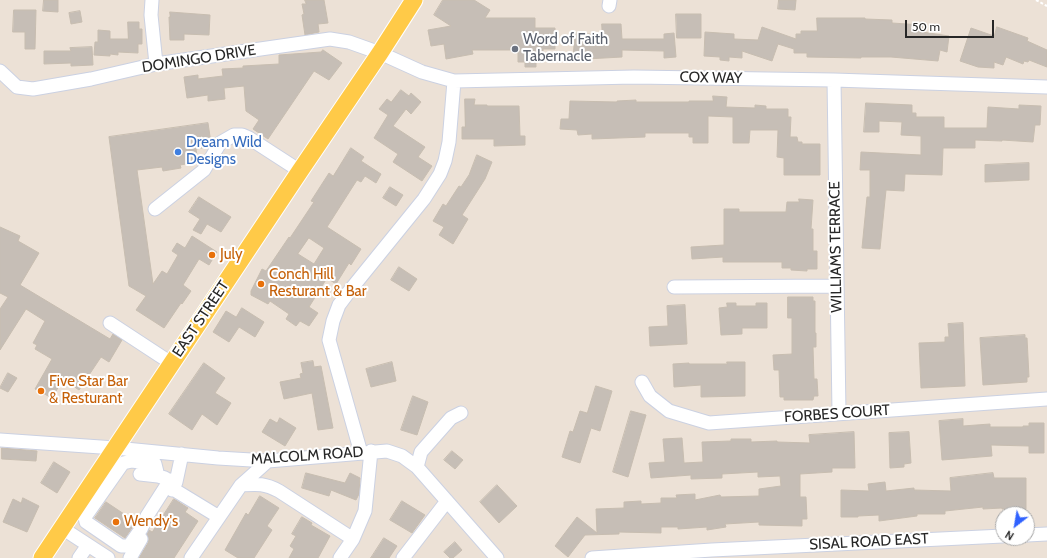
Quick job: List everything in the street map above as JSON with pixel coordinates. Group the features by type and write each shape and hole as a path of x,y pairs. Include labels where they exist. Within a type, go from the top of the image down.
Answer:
{"main road":[{"name":"EAST STREET","path":"42,558 171,363 380,54 414,0"}],"street":[{"path":"152,0 156,64"},
{"name":"DOMINGO DRIVE","path":"0,71 17,88 33,89 91,79 156,64 330,39 349,42 380,54"},
{"name":"COX WAY","path":"380,54 422,72 454,81 634,77 834,80 1047,87"},
{"name":"WILLIAMS TERRACE","path":"834,80 838,413"},
{"path":"340,558 353,539 365,511 366,452 329,340 333,321 339,305 424,199 440,174 445,161 449,142 454,81"},
{"path":"155,209 204,170 220,143 234,135 242,135 249,138 300,171"},
{"path":"674,287 836,286"},
{"path":"110,323 171,363"},
{"name":"FORBES COURT","path":"642,382 650,396 669,411 709,423 1047,399"},
{"path":"417,467 421,452 451,418 461,412"},
{"name":"MALCOLM ROAD","path":"0,440 268,461 387,451 402,456 417,467 497,558"},
{"path":"130,558 182,454"},
{"path":"169,482 129,546 121,546 86,522 85,517 123,463 132,460 155,464 169,482 219,517"},
{"path":"191,558 241,485 268,461"},
{"path":"140,474 169,482"},
{"path":"241,485 268,485 353,539"},
{"path":"403,558 447,501"},
{"path":"62,528 108,558"},
{"path":"1035,535 1047,534"},
{"name":"SISAL ROAD EAST","path":"592,558 712,554 995,536"},
{"path":"79,558 88,545"}],"path":[{"path":"1036,0 1047,6"}],"building":[{"path":"44,0 58,0 58,12 43,11"},
{"path":"305,0 324,0 328,23 318,24 319,32 305,35 302,4 306,4"},
{"path":"443,0 474,0 490,10 485,18 535,18 535,28 555,28 555,49 543,49 543,62 536,62 536,67 525,67 525,62 518,62 518,50 472,50 473,54 446,59 444,44 431,46 428,30 451,26 434,15"},
{"path":"779,0 796,0 795,10 778,9"},
{"path":"14,10 36,10 35,49 25,49 25,32 13,32"},
{"path":"80,11 82,22 71,24 69,13"},
{"path":"170,12 210,15 209,35 184,34 184,40 170,40"},
{"path":"676,14 701,14 701,38 677,38"},
{"path":"817,18 865,18 892,20 892,23 922,25 922,32 949,36 947,52 940,50 938,61 891,57 807,57 807,53 794,53 794,49 778,44 772,61 742,51 742,58 729,57 729,61 720,60 720,57 704,56 705,32 734,34 734,39 758,40 762,27 796,39 796,34 801,34 801,31 817,31"},
{"path":"128,22 139,22 139,29 142,29 142,44 138,44 138,53 118,52 118,55 110,54 110,56 94,55 95,42 98,42 98,30 110,31 110,39 128,39"},
{"path":"602,24 621,24 622,39 664,39 664,34 674,33 676,57 664,58 664,51 622,50 622,57 586,59 573,58 575,33 602,35"},
{"path":"997,27 1028,38 1027,41 1047,50 1047,67 1029,60 1028,62 1024,61 1023,64 1006,57 1003,65 994,62 994,68 978,67 960,61 971,28 994,36"},
{"path":"92,47 93,65 71,66 71,63 44,64 44,51 71,51 70,48"},
{"path":"323,50 342,63 329,80 314,71 268,139 253,129 259,120 246,111 244,86 224,88 225,99 208,101 208,95 187,98 184,77 198,75 198,79 223,76 222,69 279,64 279,55 321,52"},
{"path":"401,90 409,96 411,93 421,102 411,114 406,109 393,126 425,147 418,157 432,166 422,181 393,162 398,154 374,138 388,115 379,109 387,99 391,102"},
{"path":"713,96 727,97 726,107 755,108 755,105 766,106 766,109 788,109 788,117 791,117 790,137 797,137 798,142 802,142 802,144 820,144 820,175 784,175 784,158 777,157 778,130 750,130 749,143 733,143 733,117 708,116 708,143 693,143 693,137 689,137 689,133 645,133 645,137 592,139 592,134 578,135 577,130 560,129 561,119 569,119 570,101 617,102 636,100 636,102 689,102 713,101"},
{"path":"465,99 475,99 474,105 519,106 520,136 525,136 525,145 494,146 494,139 462,139 462,127 465,127"},
{"path":"866,103 912,105 912,113 916,113 916,117 944,117 944,128 987,128 988,107 1019,109 1019,105 1041,106 1040,125 1035,125 1033,142 975,140 975,148 943,148 942,175 905,174 904,191 886,190 880,249 862,248 867,197 870,197 870,170 860,170 861,152 921,155 921,136 901,135 902,122 879,121 879,132 864,132"},
{"path":"208,123 211,143 208,147 196,149 198,162 180,165 181,168 163,171 162,167 137,170 153,284 162,271 167,274 178,255 172,251 177,243 185,248 192,236 217,252 209,265 199,259 183,285 191,291 164,328 136,310 146,296 129,286 109,137"},
{"path":"351,148 364,157 361,161 381,174 376,183 365,176 361,182 357,180 327,227 361,249 351,265 349,263 336,284 327,278 309,307 318,313 309,326 300,321 296,326 286,319 289,314 270,301 268,304 251,295 251,291 262,269 266,271 314,202 311,201 329,173 333,176","holes":["309,238 324,248 314,264 298,254"]},
{"path":"477,155 492,162 485,179 462,215 468,219 453,244 439,235 444,227 433,221 443,204 446,206 459,186 461,187 469,175"},
{"path":"1029,163 1029,180 985,182 985,165"},
{"path":"390,187 403,195 396,206 383,198"},
{"path":"199,197 231,217 221,232 207,224 201,234 193,230 200,219 189,212"},
{"path":"799,199 813,200 811,229 813,229 813,251 817,251 817,269 807,269 807,271 791,270 791,268 782,268 782,262 723,262 723,257 692,259 691,247 724,245 724,209 739,209 739,212 786,212 787,202 799,202"},
{"path":"0,227 20,236 18,241 39,253 20,285 110,339 113,334 122,340 109,362 101,357 79,390 63,379 52,398 35,389 52,359 35,349 37,345 33,343 45,321 26,309 0,350 0,309 8,297 0,293"},
{"path":"399,267 417,279 409,291 391,280"},
{"path":"788,297 813,297 813,301 815,301 816,347 813,347 814,379 817,379 818,396 814,396 813,400 784,400 784,397 780,397 779,370 774,370 773,355 792,354 792,318 788,318"},
{"path":"727,303 736,303 736,306 756,306 756,303 767,303 767,328 742,328 742,334 721,335 719,308 727,307"},
{"path":"685,305 687,344 650,346 649,327 668,326 667,306"},
{"path":"242,308 264,322 255,337 239,327 229,342 213,332 226,311 236,317"},
{"path":"963,323 965,386 921,388 919,343 945,342 945,337 949,337 948,324"},
{"path":"1025,335 1025,338 1027,338 1029,377 1027,377 1027,382 983,385 980,338"},
{"path":"313,361 314,367 321,366 333,428 318,430 312,393 284,399 280,382 301,378 300,374 303,373 301,363"},
{"path":"392,362 396,381 371,387 366,369"},
{"path":"727,362 745,362 745,396 701,397 701,385 674,387 673,364 727,364"},
{"path":"204,363 225,378 215,393 231,403 217,425 202,414 192,430 169,414"},
{"path":"8,373 17,378 8,392 0,388"},
{"path":"596,386 612,391 600,431 591,428 580,463 562,457 570,431 573,432 580,411 587,413"},
{"path":"413,396 428,402 417,435 401,430"},
{"path":"631,411 646,415 628,477 613,472"},
{"path":"280,418 296,428 285,446 262,432 270,419 277,423"},
{"path":"963,419 963,426 990,424 990,427 1023,427 1029,426 1029,423 1044,423 1044,453 1029,453 1029,446 991,445 992,456 942,460 939,421"},
{"path":"854,432 855,468 832,468 832,472 800,474 800,497 806,497 807,519 802,519 802,526 759,525 759,522 725,524 726,527 707,530 707,527 678,529 678,527 661,527 661,533 619,532 619,534 585,535 568,557 555,546 577,517 597,533 596,509 624,508 624,502 641,501 641,504 661,503 661,498 677,498 676,495 695,494 695,500 720,495 721,497 759,496 759,489 781,486 780,476 758,477 758,472 722,474 722,478 691,479 691,475 651,478 649,463 665,462 663,439 682,438 684,463 703,462 702,442 731,441 731,439 751,439 751,442 777,441 810,443 809,435"},
{"path":"909,432 911,463 904,464 904,467 890,468 889,433"},
{"path":"2,448 37,451 36,461 2,459"},
{"path":"452,451 463,460 455,469 444,460"},
{"path":"54,462 70,472 57,493 41,483"},
{"path":"306,473 345,483 350,473 360,478 359,494 356,500 331,490 329,496 302,488"},
{"path":"993,473 994,478 1026,478 1026,506 995,506 995,508 983,509 983,507 945,511 945,514 917,514 917,516 879,521 879,515 841,517 841,490 869,491 868,484 885,482 886,491 914,488 914,490 951,491 950,478"},
{"path":"497,485 517,506 499,523 480,502"},
{"path":"260,496 279,508 267,526 272,530 254,558 238,558 225,550 246,513 248,515"},
{"path":"23,498 39,506 27,532 3,522 13,499 21,503"},
{"path":"174,499 188,508 185,512 198,521 174,558 139,558 148,543 149,539 147,534 149,530 152,532"},
{"path":"402,501 425,515 412,533 390,520"},
{"name":"Wendy's","path":"106,502 136,522 125,538 95,518"},
{"path":"302,517 312,523 311,525 330,536 318,558 289,558 294,549 290,546 296,536 292,534"},
{"path":"384,538 397,546 389,558 371,558"},
{"path":"455,542 462,550 453,558 450,558 444,552"}],"place":[{"name":"Word of Faith Tabernacle","path":"515,49"},
{"name":"Dream Wild Designs","path":"178,152"},
{"name":"July","path":"212,255"},
{"name":"Conch Hill Resturant & Bar","path":"261,284"},
{"name":"Five Star Bar & Resturant","path":"41,391"},
{"name":"Wendy's","path":"116,522"}]}
